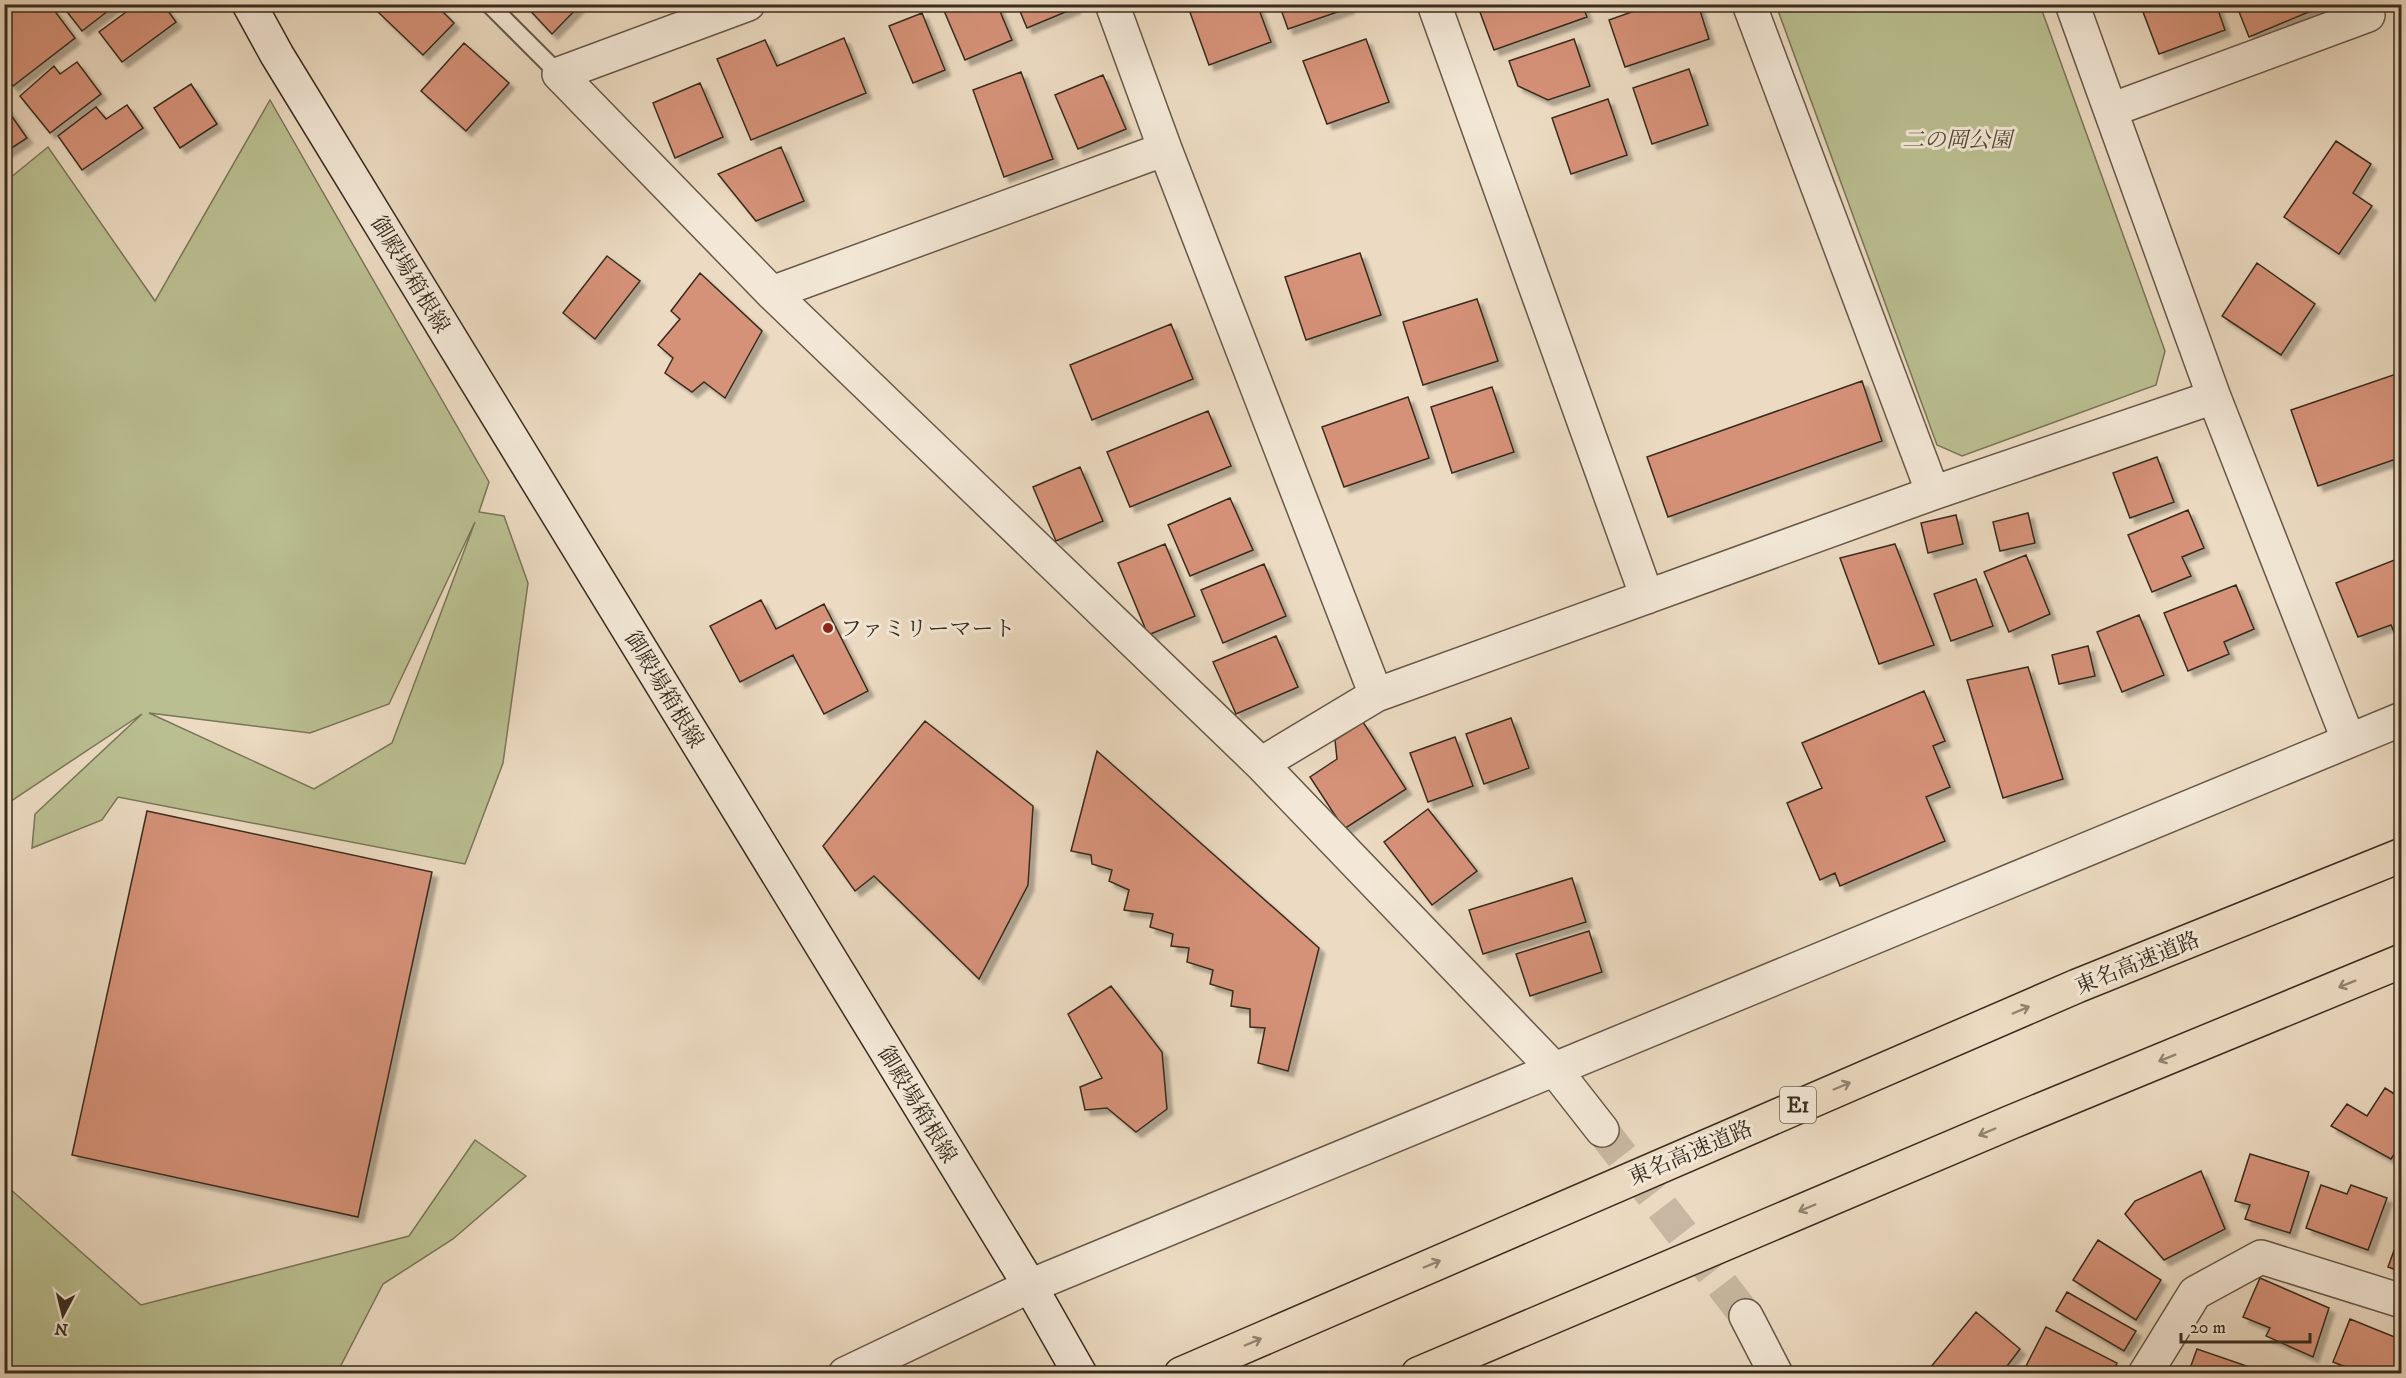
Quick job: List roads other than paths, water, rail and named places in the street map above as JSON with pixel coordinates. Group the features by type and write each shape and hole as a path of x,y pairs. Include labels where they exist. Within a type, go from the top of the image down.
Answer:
{"highway":[{"name":"東名高速道路","path":"1190,1369 2066,991 2402,855"},
{"path":"1418,1374 2009,1123 2402,962"}],"street":[{"name":"御殿場箱根線","path":"249,4 277,55 1029,1286 1080,1374"},
{"path":"748,4 559,74 772,293 1261,764 1555,1070 1602,1130"},
{"path":"1112,4 1165,149 1376,695"},
{"path":"1434,4 1647,597"},
{"path":"1749,4 1933,493"},
{"path":"2072,4 2214,397 2348,739"},
{"path":"2111,110 2368,15 2364,4"},
{"path":"772,293 1165,149"},
{"path":"1261,764 1376,695 1933,493 2214,397"},
{"path":"845,1374 1029,1286 1555,1070 2348,739 2402,719"},
{"path":"2145,1374 2195,1293 2261,1257 2402,1301"},
{"path":"1746,1316 1776,1374"}],"lane":[{"path":"489,4 559,74"}],"tunnel":[{"path":"1602,1130 1746,1316"}],"place":[{"name":"ファミリーマート","path":"828,628"}],"park label":[{"name":"二の岡公園","path":"1957,139"}]}
